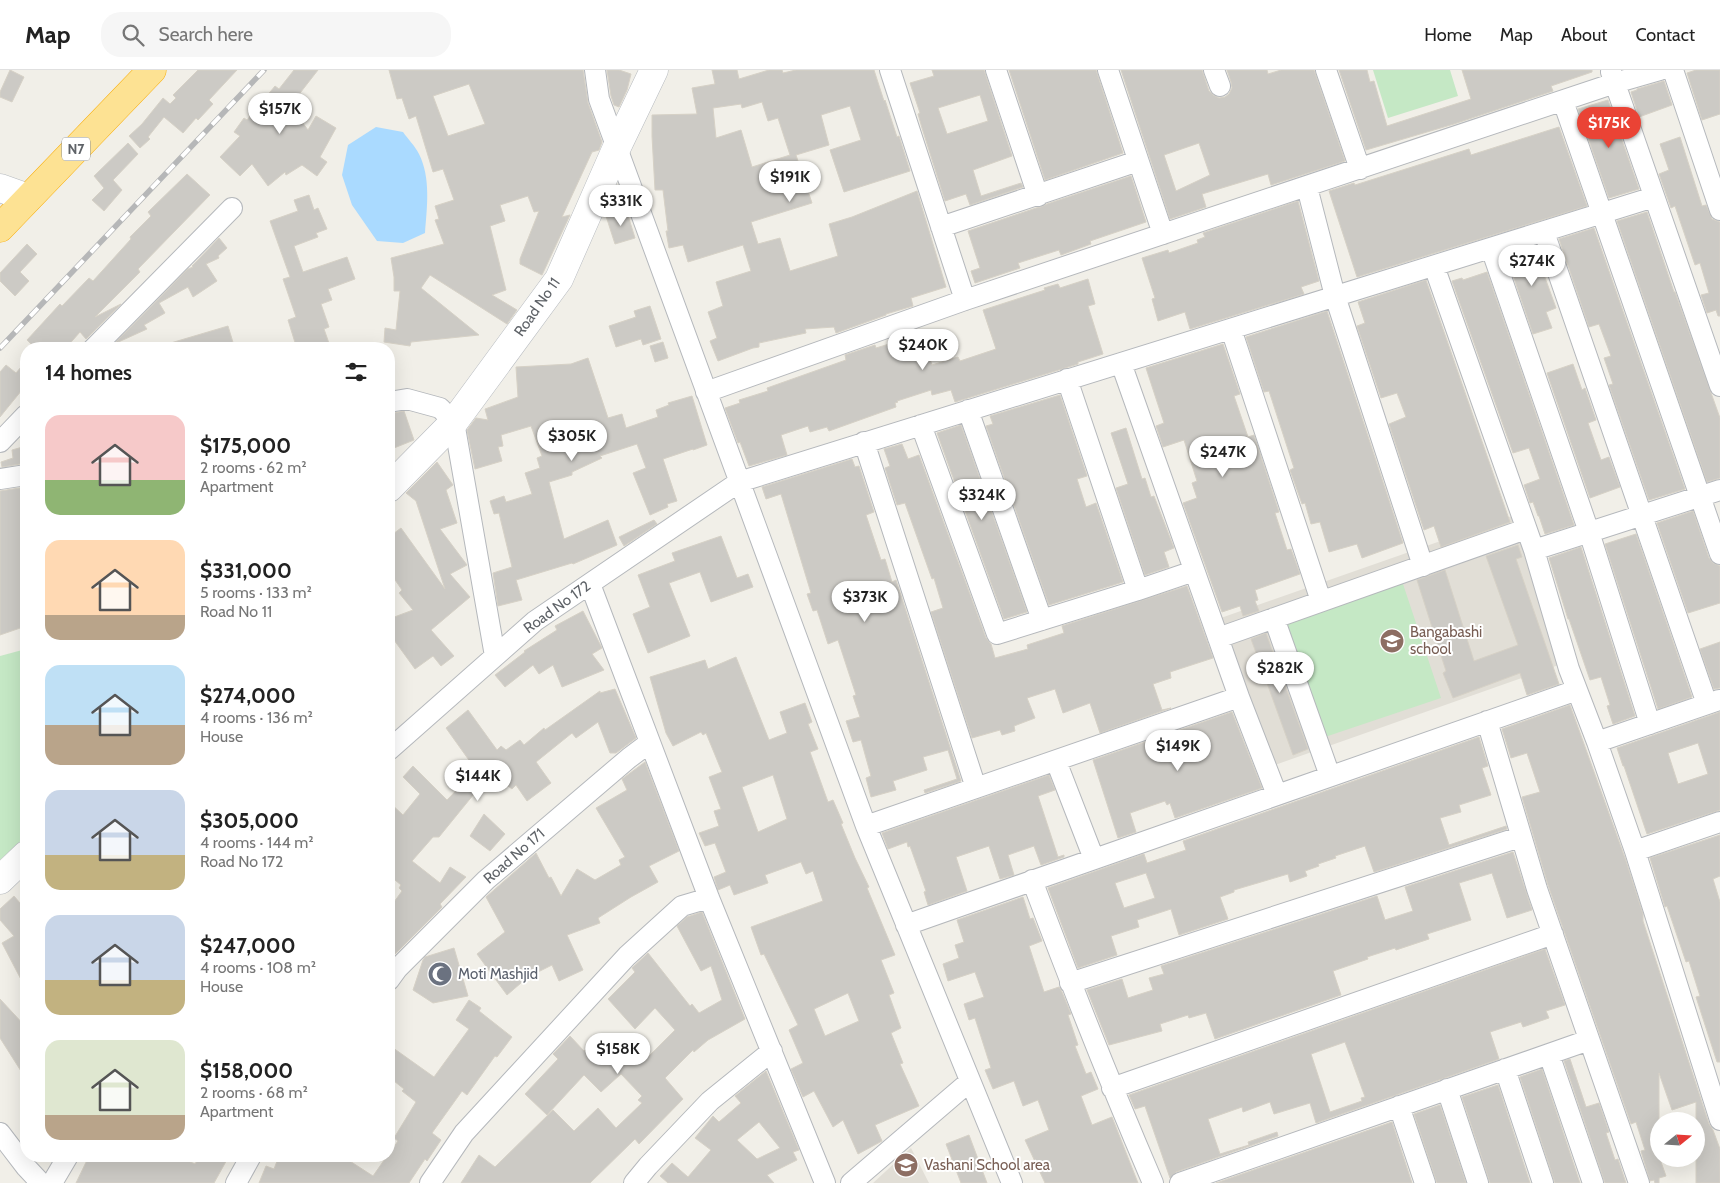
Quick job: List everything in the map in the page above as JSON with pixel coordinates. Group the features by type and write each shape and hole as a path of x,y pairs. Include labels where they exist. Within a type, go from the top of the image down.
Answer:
{"highway":[{"name":"N7","path":"1,225 152,70"}],"street":[{"path":"595,70 599,99 866,826 969,1082 1012,1183"},
{"name":"Road No 11","path":"395,482 454,422 559,279 617,147 654,70"},
{"path":"890,70 965,300"},
{"path":"996,70 1038,196"},
{"path":"1108,70 1163,234"},
{"path":"1326,70 1360,169"},
{"path":"706,392 965,300 1564,101 1613,77 1660,70"},
{"path":"1673,70 1720,210"},
{"path":"1613,77 1720,386"},
{"path":"1564,101 1603,213 1711,493 1720,554"},
{"path":"941,227 1138,161"},
{"path":"1307,186 1335,296 1423,566"},
{"path":"0,188 28,198"},
{"name":"Road No 172","path":"395,745 535,621 739,482 1654,197"},
{"path":"99,342 232,208"},
{"path":"1544,232 1642,515 1713,702 1597,742"},
{"path":"1491,248 1589,532 1650,724"},
{"path":"1434,266 1534,550 1569,669 1635,851 1720,1120"},
{"path":"1231,329 1321,602"},
{"path":"1121,362 1239,697 1277,795"},
{"path":"1067,379 1138,590"},
{"path":"395,401 407,399 440,408 454,422 496,656"},
{"path":"968,410 1042,620"},
{"path":"0,442 20,422"},
{"path":"921,425 997,634 1194,571"},
{"path":"864,442 976,788"},
{"path":"0,479 20,476"},
{"path":"1534,550 1711,493"},
{"path":"1218,638 1526,529"},
{"path":"590,584 709,898 825,1183"},
{"path":"1274,618 1330,776"},
{"path":"906,925 1577,690"},
{"path":"866,826 1239,697"},
{"path":"1487,721 1520,837 1639,1183"},
{"name":"Road No 171","path":"395,972 486,880 628,758 649,743"},
{"path":"1056,760 1094,859"},
{"path":"1635,851 1720,822"},
{"path":"1070,982 1520,837"},
{"path":"0,880 20,861"},
{"path":"1032,880 1070,982 1152,1183"},
{"path":"430,1183 464,1133 627,956 682,906 709,898"},
{"path":"1112,1088 1553,934"},
{"path":"1180,1183 1589,1040"},
{"path":"634,1183 710,1101 772,1051"},
{"path":"1549,1054 1593,1183"},
{"path":"1505,1069 1543,1183"},
{"path":"851,1183 969,1082"},
{"path":"1447,1090 1478,1183"},
{"path":"1399,1106 1425,1183"},
{"path":"0,1133 20,1159"},
{"path":"22,1162 41,1183"},
{"path":"52,1183 64,1162"},
{"path":"236,1183 248,1162"}],"shaded area":[{"name":"Bangabashi school","path":"1512,516 1567,662 1272,766 1218,619"},
{"name":"Vashani School area","path":"911,1148 929,1183 873,1183"}],"green space":[{"path":"1373,70 1450,70 1458,96 1388,118"},
{"path":"1402,581 1441,698 1322,738 1283,621"},
{"path":"20,651 20,842 0,860 0,656"}],"water":[{"path":"376,127 403,132 419,154 423,163 427,183 425,233 403,243 377,241 352,205 342,175 348,145"}],"building":[{"path":"10,70 24,77 12,102 0,97 0,92"},
{"path":"198,70 237,70 209,100 213,104 198,120 196,118 183,133 164,117 148,137 150,139 140,148 129,136 142,124 163,98 170,104 176,98 173,95"},
{"path":"294,70 318,70 290,106 308,130 316,116 336,128 320,157 327,162 317,176 302,165 286,175 285,172 268,186 252,164 240,176 220,157 240,136 234,132 244,118 247,120 275,86 279,89"},
{"path":"389,70 583,70 588,103 602,142 599,150 592,152 562,217 570,215 542,275 520,264 520,259 539,211 534,212 528,196 500,205 505,221 490,226 506,290 492,295 517,310 507,324 430,275 421,288 479,335 411,342 410,346 395,344 395,342 384,342 385,328 396,330 400,291 394,291 391,258 444,244 435,220 439,219 435,206 454,200 443,169 433,172 416,116 409,119 402,98 397,99","holes":["469,84 485,124 448,136 433,96"]},
{"path":"607,70 619,70 631,74 627,90 619,107 614,105 611,96"},
{"path":"712,70 737,70 739,79 769,70 782,70 783,73 796,70 874,70 910,171 844,192 830,150 861,140 850,106 821,115 829,145 796,155 812,203 751,222 758,244 780,238 790,271 838,256 829,224 852,217 917,191 946,287 911,298 913,306 836,333 834,327 805,329 806,333 759,343 759,347 718,361 710,341 717,338 708,312 723,306 716,282 751,271 743,245 688,262 683,245 669,248 663,190 655,190 652,136 652,115 697,114 692,88 715,84","holes":["762,102 768,121 778,118 790,155 752,167 741,130 716,138 713,108 741,104 742,108"]},
{"path":"932,70 984,70 1012,156 973,170 981,196 1021,183 1023,187 970,205 966,194 945,201 910,83 934,76","holes":["980,95 988,121 947,134 938,108"]},
{"path":"1009,70 1096,70 1123,153 1045,180"},
{"path":"1121,70 1202,70 1209,91 1219,98 1229,94 1232,88 1227,70 1267,70 1268,74 1281,70 1314,70 1345,161 1271,185 1268,174 1202,194 1206,207 1170,219","holes":["1199,143 1210,175 1176,191 1164,155"]},
{"path":"1339,70 1367,70 1370,82 1374,81 1387,126 1471,99 1462,70 1592,70 1592,72 1551,86 1553,91 1454,124 1366,150"},
{"path":"1696,70 1720,70 1720,114 1702,120 1687,73"},
{"path":"1664,81 1672,105 1639,117 1631,92"},
{"path":"1608,100 1639,189 1609,198 1578,109"},
{"path":"1559,127 1587,206 1357,277 1329,191 1354,183 1355,185 1469,149 1471,155"},
{"path":"1680,137 1702,206 1706,205 1712,219 1720,222 1720,316 1718,316 1716,310 1707,313 1701,295 1709,293 1700,263 1695,265 1675,206 1671,208 1659,174 1669,170 1660,144"},
{"path":"128,143 138,154 113,180 122,190 104,211 92,200 104,188 94,176"},
{"path":"187,174 210,195 138,269 140,272 95,317 121,304 86,339 80,332 71,342 29,342 27,340 60,304 62,306 89,278 93,281 131,239 130,237 151,216 148,212"},
{"path":"1131,176 1146,222 1090,241 1091,244 1061,255 1059,250 1018,263 1020,268 975,283 971,271 980,268 968,231"},
{"path":"309,195 314,210 318,208 327,229 316,233 318,237 294,246 303,272 347,257 355,279 328,289 332,300 321,304 329,327 324,329 329,342 295,342 288,320 296,317 283,279 290,277 270,221 298,211 294,200"},
{"path":"1298,201 1319,281 1301,287 1304,294 1190,329 1185,312 1158,321 1152,299 1155,298 1142,258 1168,250 1169,253 1198,243 1197,240 1205,237 1203,233"},
{"path":"626,209 635,238 615,244 606,216"},
{"path":"1647,212 1720,418 1720,478 1707,482 1617,221"},
{"path":"1594,228 1685,489 1649,500 1609,385 1613,384 1604,358 1611,356 1599,324 1589,327 1559,239"},
{"path":"219,238 227,248 218,256 219,258 206,264 217,281 193,297 188,287 159,303 165,313 144,325 147,329 116,342 188,269 193,267"},
{"path":"27,244 37,254 20,272 29,281 15,296 0,281 0,273"},
{"path":"1536,246 1556,308 1546,312 1552,328 1533,334 1506,255"},
{"path":"1487,272 1574,525 1545,534 1533,502 1530,503 1524,485 1540,479 1529,448 1513,453 1452,281 1462,278 1463,280"},
{"path":"1088,279 1095,304 1088,306 1103,354 1078,362 1078,364 955,402 951,390 932,395 931,390 897,401 895,403 896,407 829,431 827,427 810,432 808,426 781,435 787,455 749,466 725,408 740,403 739,400 768,391 767,388 846,360 845,355 875,345 876,348 922,334 932,365 958,357 960,361 996,349 983,310 1045,290 1044,288 1058,284 1060,288"},
{"path":"1426,280 1510,522 1441,547 1434,526 1424,530 1389,424 1406,417 1397,393 1381,398 1357,326 1365,323 1358,302"},
{"path":"650,306 661,339 643,345 641,339 616,347 609,326 636,317 634,311"},
{"path":"1327,311 1403,543 1362,558 1357,544 1329,552 1320,522 1311,524 1305,503 1302,504 1290,470 1294,468 1269,391 1264,392 1246,337"},
{"path":"228,326 233,342 174,342"},
{"path":"663,342 668,358 655,362 650,346"},
{"path":"1223,344 1240,394 1234,396 1248,437 1254,435 1279,512 1275,513 1287,550 1291,549 1300,574 1255,590 1258,600 1255,601 1259,611 1243,616 1240,606 1222,612 1183,503 1197,498 1192,483 1197,481 1184,440 1163,447 1156,426 1164,423 1146,368"},
{"path":"588,358 608,418 622,414 626,428 658,417 656,410 669,405 668,403 692,396 707,445 663,459 677,501 667,504 668,507 650,515 633,473 646,468 637,444 600,456 602,458 572,472 572,475 549,482 564,539 608,520 617,545 573,564 516,580 522,600 498,606 493,573 512,567 499,513 494,514 490,501 504,496 506,502 532,494 525,473 540,468 537,458 542,456 531,426 501,435 503,446 498,447 502,461 475,469 467,430 476,418 488,420 485,409 518,397 516,367 571,364"},
{"path":"1573,364 1582,390 1585,388 1596,420 1588,423 1601,460 1609,457 1620,487 1590,498 1547,373"},
{"path":"6,365 16,373 20,368 20,392 0,417 0,372"},
{"path":"1060,395 1087,476 1077,479 1086,507 1096,503 1123,582 1049,605 986,426 993,424 990,416"},
{"path":"404,411 414,440 395,448 395,413"},
{"path":"961,425 1027,612 1004,619 937,433"},
{"path":"1126,428 1142,479 1145,478 1151,497 1154,496 1174,548 1164,552 1169,567 1145,575 1116,488 1128,484 1111,433"},
{"path":"902,444 908,459 919,455 995,658 1028,649 1027,645 1064,633 1062,626 1187,586 1213,658 1170,672 1171,678 1153,684 1162,710 1171,708 1100,733 1090,703 1063,713 1055,689 1027,698 1035,718 1014,726 1015,731 1002,735 1000,730 972,738 931,612 943,608 934,578 932,579 905,503 897,505 885,468 890,466 884,449"},
{"path":"20,448 20,464 2,467 1,462 13,458 12,450"},
{"path":"852,459 855,467 859,466 874,512 866,515 881,560 885,559 892,582 896,580 961,781 925,793 924,790 957,779 948,750 923,757 927,770 893,781 896,790 871,797 866,778 871,776 861,740 853,742 846,721 860,717 853,696 856,695 838,640 828,644 817,610 813,611 807,594 811,593 781,494 766,499 762,487"},
{"path":"437,462 453,485 446,490 457,523 440,529 467,565 450,574 470,597 431,630 454,656 441,666 433,656 415,669 395,641 395,617 413,610 399,593 402,590 395,580 395,532 401,528 445,589 416,501 406,493"},
{"path":"20,488 20,628 0,635 0,491"},
{"path":"1693,511 1709,558 1713,563 1720,566 1720,603 1688,613 1657,523"},
{"path":"654,520 657,524 624,546 619,537"},
{"path":"1636,534 1692,697 1658,709 1605,544"},
{"path":"721,536 737,578 748,574 753,587 711,602 700,572 669,583 690,636 648,653 633,614 650,607 638,575 675,561 672,553"},
{"path":"1518,545 1522,557 1516,559 1559,684 1527,695 1520,673 1453,698 1443,673 1446,671 1417,580 1445,570 1474,661 1518,645 1486,556"},
{"path":"1581,547 1635,716 1613,724 1607,706 1610,705 1601,677 1590,680 1549,558"},
{"path":"583,611 602,648 592,654 604,670 562,687 553,665 539,674 533,665 505,687 495,675 524,651 557,630 555,626"},
{"path":"1266,633 1308,749 1293,755 1251,639"},
{"path":"1720,642 1720,688 1714,689 1700,649"},
{"path":"736,657 769,740 787,733 780,712 805,703 812,722 808,724 818,749 810,752 828,802 833,800 843,823 841,824 869,887 867,888 895,955 881,960 894,993 889,995 901,1028 891,1033 903,1063 900,1064 919,1106 875,1125 882,1141 858,1154 843,1120 833,1127 814,1091 803,1097 791,1069 803,1063 789,1030 798,1025 764,954 761,955 751,927 823,901 813,871 806,874 801,862 765,875 768,883 734,895 730,885 718,890 714,877 726,872 715,843 705,846 699,833 719,826 714,811 721,809 709,777 722,772 706,733 703,735 701,732 673,746 666,733 650,677 705,660 708,669","holes":["773,775 787,819 758,832 742,787","848,993 859,1021 825,1036 814,1009"]},
{"path":"615,689 636,738 616,753 610,753 598,722 576,738 572,733 536,762 551,783 527,801 516,785 512,789 491,773 439,837 433,837 412,861 440,883 450,867 466,877 440,904 442,907 395,954 395,901 402,891 399,888 401,885 395,880 395,808 403,815 420,794 403,777 413,766 447,800 476,770 446,728 468,710 497,750 501,746 506,750 520,740 524,745 544,728 545,730 600,691 600,693"},
{"path":"1570,705 1625,858 1643,914 1643,921 1709,1124 1720,1149 1720,1183 1696,1183 1696,1168 1705,1168 1705,1112 1696,1112 1696,1102 1672,1110 1659,1073 1659,1112 1650,1112 1650,1168 1663,1168 1666,1176 1659,1178 1659,1183 1655,1183 1654,1180 1650,1181 1641,1151 1645,1150 1636,1122 1631,1124 1548,885 1522,797 1540,792 1527,753 1511,758 1502,729"},
{"path":"1232,712 1262,788 1175,818 1170,803 1167,805 1165,801 1130,813 1136,832 1118,838 1093,760"},
{"path":"1720,712 1720,810 1647,834 1617,748","holes":["1698,743 1708,774 1678,784 1668,753"]},
{"path":"1479,737 1488,766 1482,768 1491,795 1459,805 1461,812 1440,818 1449,845 1506,826 1507,829 1374,872 1365,846 1318,864 1319,866 1305,871 1307,876 1290,882 1288,874 1234,890 1234,892 1220,897 1228,919 1179,935 1171,909 1137,920 1139,927 1111,936 1117,955 1078,968 1048,888 1144,854 1147,863 1186,850 1183,841","holes":["1146,873 1155,898 1124,908 1115,883"]},
{"path":"645,762 679,851 649,866 658,882 598,918 600,923 567,935 583,970 559,981 552,965 528,977 507,995 477,954 505,932 486,897 536,853 561,896 577,869 595,880 621,865 619,860 625,857 596,808 627,790 622,779"},
{"path":"1049,775 1055,790 1038,796 1058,857 1064,855 1064,857 1041,865 1034,846 1008,855 1014,875 1000,879 989,846 956,857 967,891 928,905 924,892 926,891 910,846 908,847 907,842 888,849 882,833"},
{"path":"484,814 505,834 490,851 470,836"},
{"path":"1720,835 1720,876 1713,879 1720,902 1720,1062 1717,1062 1696,997 1700,996 1689,961 1686,962 1667,906 1665,907 1650,858"},
{"path":"1513,852 1532,910 1507,918 1492,873 1459,883 1471,920 1427,934 1429,939 1367,957 1368,959 1333,971 1341,995 1215,1039 1206,1013 1189,1018 1188,1015 1160,1024 1162,1031 1109,1045 1087,990 1122,979 1128,998 1153,990 1149,978 1164,974 1161,966 1377,896 1385,920 1413,911 1405,887"},
{"path":"14,896 20,903 20,978 2,943 14,936 0,920 0,909"},
{"path":"1023,897 1030,919 1033,918 1042,941 1029,946 1044,992 1059,987 1062,992 1071,1014 1068,1015 1078,1045 1075,1046 1086,1074 1091,1072 1098,1089 1081,1096 1092,1125 1112,1117 1138,1183 1045,1183 1025,1140 1049,1130 1038,1100 1023,1106 1014,1081 993,1089 985,1070 991,1068 975,1018 969,1020 964,1004 984,997 975,972 948,981 943,964 959,958 955,945 964,942 957,920"},
{"path":"702,912 745,1019 708,1040 694,1052 693,1050 665,1078 683,1099 639,1144 635,1139 590,1183 461,1183 479,1155 495,1167 553,1110 574,1131 598,1108 616,1128 642,1103 638,1100 642,1096 621,1074 601,1092 584,1075 547,1115 525,1094 558,1059 553,1054 570,1036 596,1062 601,1057 603,1060 628,1036 648,1057 675,1030 655,1008 635,1029 608,999 635,972 632,968 648,953 690,1006 692,1004 699,1013 722,1000 711,966 701,971 677,926 687,917"},
{"name":"Moti Mashjid","path":"454,948 468,996 433,1003 413,990 423,960 425,957"},
{"path":"1545,949 1565,1005 1546,1011 1549,1018 1523,1027 1521,1022 1490,1032 1499,1059 1316,1123 1310,1103 1274,1114 1270,1102 1243,1112 1242,1107 1208,1119 1220,1154 1249,1145 1248,1142 1277,1132 1278,1136 1176,1172 1170,1178 1145,1106 1135,1109 1129,1095","holes":["1345,1042 1365,1097 1361,1098 1362,1101 1330,1112 1311,1054"]},
{"path":"0,999 20,1021 20,1070 0,1038"},
{"path":"469,1000 481,1008 479,1011 512,1037 497,1057 495,1056 467,1095 462,1091 432,1133 441,1140 409,1183 259,1183 266,1166 274,1169 277,1162 351,1162 373,1176 383,1162 395,1162 395,1145 398,1141 395,1136 416,1102 402,1091 404,1089 395,1082 395,1049 434,1077 469,1029 456,1020"},
{"path":"1570,1059 1586,1107 1599,1103 1609,1132 1606,1133 1615,1160 1618,1159 1626,1183 1605,1183 1564,1061"},
{"path":"1542,1069 1580,1183 1555,1183 1520,1077"},
{"path":"766,1071 799,1150 793,1152 797,1160 767,1175 774,1183 668,1183 660,1176 672,1163 688,1177 711,1150 695,1138 713,1116 719,1122 741,1103 735,1096","holes":["759,1122 780,1148 757,1159 737,1140"]},
{"path":"1498,1085 1530,1183 1490,1183 1462,1097"},
{"path":"1440,1105 1466,1183 1437,1183 1414,1114"},
{"path":"1392,1122 1412,1183 1216,1183"},
{"path":"969,1135 987,1183 961,1183 946,1144"},
{"path":"86,1162 190,1162 195,1164 196,1162 226,1162 214,1183 76,1183"}],"railway":[{"path":"0,348 264,70"}],"place":[{"name":"Bangabashi school","path":"1392,641"},
{"name":"Moti Mashjid","path":"440,974"},
{"name":"Vashani School area","path":"906,1165"}]}
